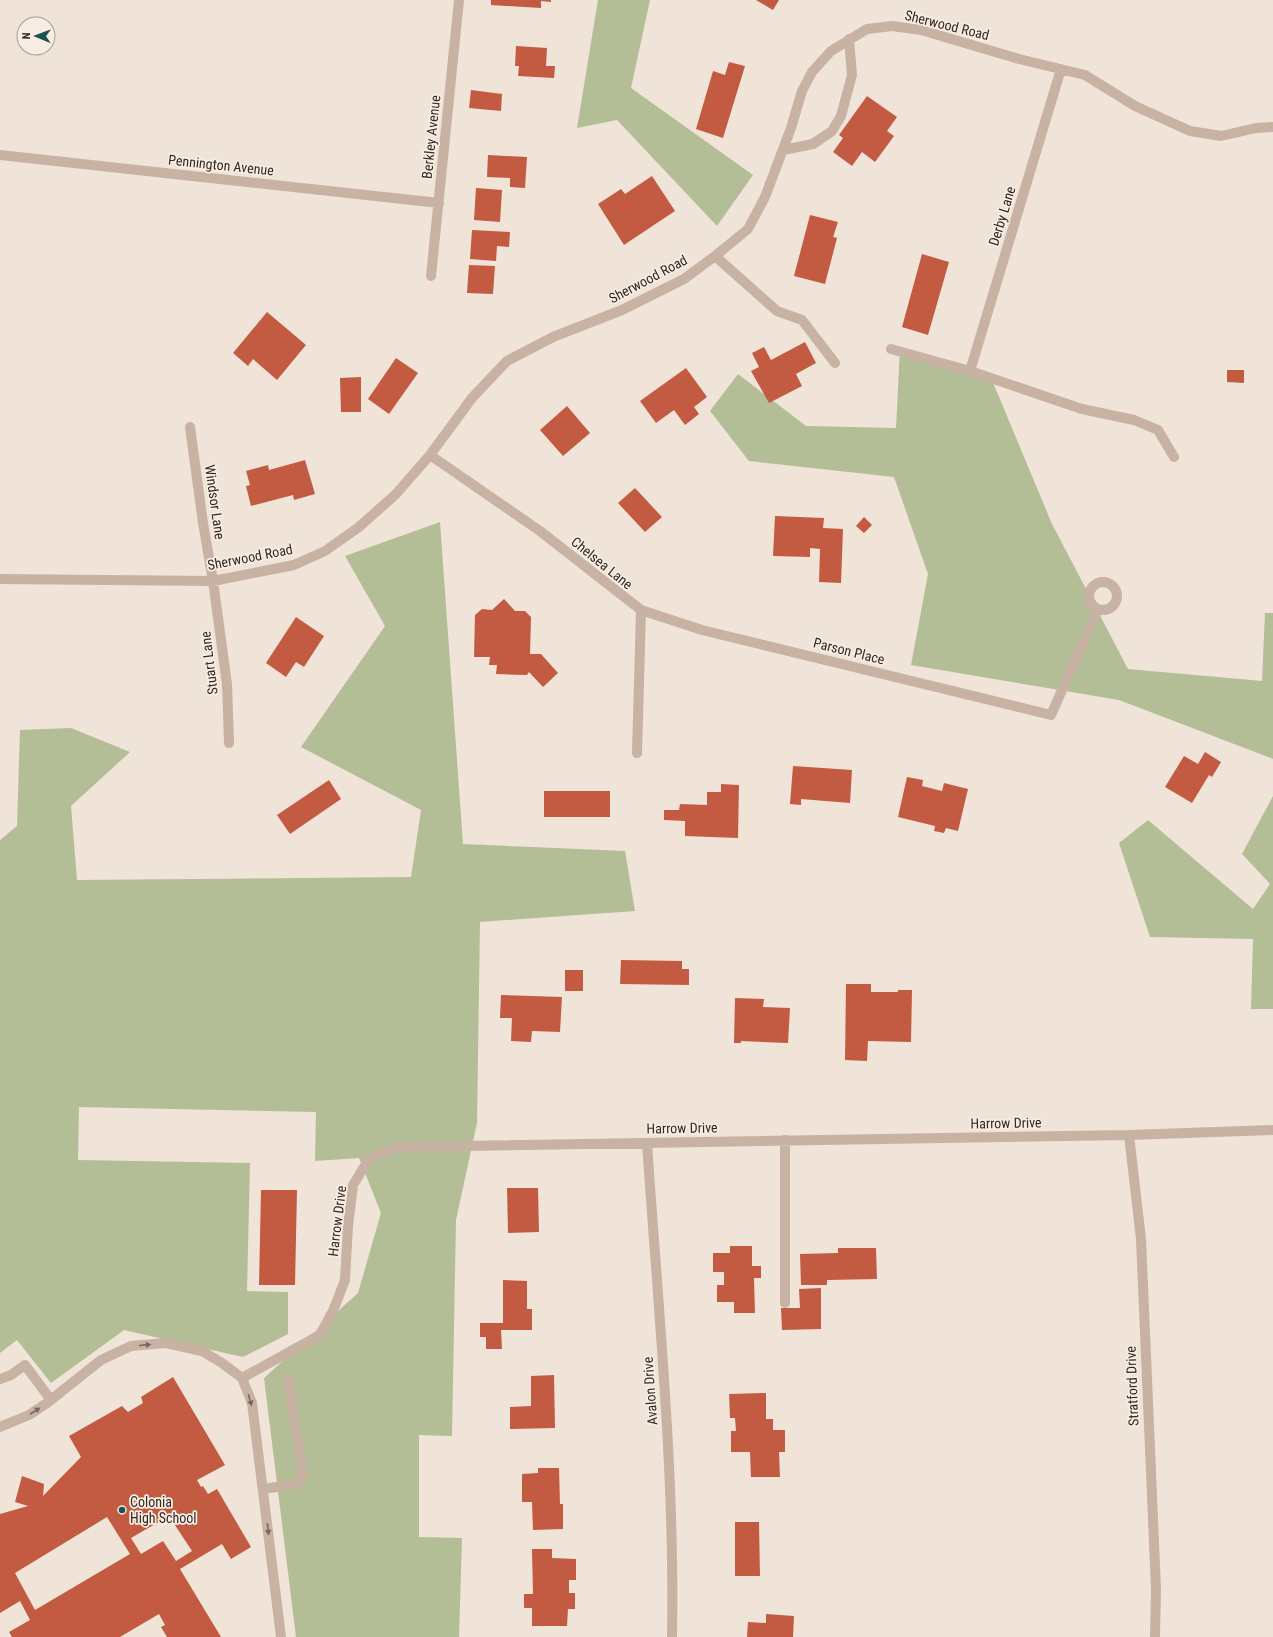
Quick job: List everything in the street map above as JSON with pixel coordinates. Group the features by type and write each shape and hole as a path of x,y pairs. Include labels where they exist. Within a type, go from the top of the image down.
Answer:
{"street":[{"name":"Berkley Avenue","path":"431,276 459,0"},
{"name":"Sherwood Road","path":"0,579 213,580 294,565 325,550 360,527 390,499 430,455 472,398 507,361 553,337 622,310 684,279 748,229 765,196 791,128 802,91 812,72 831,51 867,29 892,26 921,30 1084,76 1135,106 1190,131 1221,136 1256,128 1273,127"},
{"path":"783,150 813,144 832,131 838,121 852,75 849,39"},
{"name":"Derby Lane","path":"970,371 1061,69"},
{"name":"Pennington Avenue","path":"0,155 439,203"},
{"path":"714,256 777,311 802,320 835,363"},
{"path":"890,349 970,371 1082,409 1134,420 1158,430 1174,457"},
{"name":"Windsor Lane","path":"190,427 203,523 213,580"},
{"name":"Chelsea Lane","path":"430,455 540,531 617,593 641,610"},
{"name":"Stuart Lane","path":"213,580 227,684 229,743"},
{"name":"Parson Place","path":"641,610 702,630 1051,715 1098,609"},
{"path":"637,753 641,610"},
{"name":"Harrow Drive","path":"242,1378 320,1335 333,1311 345,1280 348,1226 353,1185 369,1159 398,1147 1130,1135 1273,1130"},
{"name":"Stratford Drive","path":"1130,1135 1141,1239 1156,1589 1155,1637"},
{"path":"785,1140 785,1303"},
{"name":"Avalon Drive","path":"648,1143 668,1455 672,1559 672,1637"},
{"path":"0,1427 29,1415 51,1400 101,1360 131,1346 166,1343 202,1351 222,1363 242,1378 252,1403 281,1637"},
{"path":"0,1379 11,1375 25,1365 51,1400"},
{"path":"263,1489 297,1484 303,1474 288,1378"}],"green space":[{"path":"598,0 650,0 631,88 753,175 717,226 617,120 577,128"},
{"path":"900,348 989,373 1052,524 1128,669 1262,681 1265,613 1273,613 1273,759 1119,700 911,665 928,574 894,477 749,461 710,411 738,374 806,426 896,428"},
{"path":"440,522 463,844 625,851 635,911 480,922 477,1123 456,1220 452,1436 419,1435 419,1537 462,1538 459,1637 296,1637 264,1378 358,1293 381,1213 359,1158 315,1161 316,1112 79,1107 78,1160 250,1163 247,1291 288,1292 288,1334 243,1357 124,1330 51,1383 17,1340 0,1353 0,840 17,826 20,730 71,728 130,752 71,806 77,880 411,877 421,810 301,747 385,626 345,556"},
{"path":"1273,796 1273,1009 1251,1009 1253,939 1150,937 1119,843 1148,820 1253,909 1270,884 1242,854"}],"building":[{"path":"491,0 551,0 551,2 541,1 541,8 491,5"},
{"path":"756,0 779,0 773,10"},
{"path":"516,46 547,48 546,66 555,66 554,78 518,76 519,66 515,66"},
{"path":"729,62 745,66 723,138 696,129 713,71 725,75"},
{"path":"471,90 502,94 501,111 469,108"},
{"path":"867,96 897,117 887,131 894,136 875,162 862,152 852,166 833,152 843,138 839,135"},
{"path":"488,155 527,157 525,188 510,187 510,178 487,177"},
{"path":"652,176 675,211 624,245 598,204 621,189 625,194"},
{"path":"476,188 502,190 500,222 474,220"},
{"path":"810,215 838,222 833,237 837,238 825,284 794,276"},
{"path":"472,230 510,232 509,247 497,246 496,261 470,259"},
{"path":"922,254 949,262 928,335 902,327"},
{"path":"469,265 495,266 493,294 467,293"},
{"path":"267,312 306,345 277,380 253,359 248,366 233,353"},
{"path":"805,342 816,363 796,374 802,386 769,403 751,371 759,367 752,353 764,347 771,360"},
{"path":"396,358 418,373 389,414 368,399"},
{"path":"686,368 707,397 694,407 699,414 685,425 674,410 656,423 640,401"},
{"path":"1227,370 1244,370 1244,383 1227,382"},
{"path":"361,377 361,412 341,412 340,378"},
{"path":"567,406 590,433 563,456 540,430"},
{"path":"305,460 315,494 294,500 293,495 251,506 246,486 250,485 246,471 268,465 269,470"},
{"path":"635,488 662,517 645,532 618,503"},
{"path":"775,516 824,518 823,528 843,529 841,583 819,582 820,549 810,548 810,557 773,556"},
{"path":"864,517 872,525 864,533 856,526"},
{"path":"504,599 515,611 525,611 531,617 530,654 541,654 558,673 543,687 529,672 527,675 496,674 497,665 489,665 490,657 474,657 475,615 482,609 492,610"},
{"path":"296,617 324,636 304,667 296,662 286,677 266,663"},
{"path":"1205,752 1221,762 1212,777 1209,775 1192,803 1165,787 1184,756 1198,764"},
{"path":"793,766 852,770 850,803 801,799 801,805 790,804"},
{"path":"907,777 923,780 922,786 942,791 944,783 968,789 958,831 946,828 944,833 934,831 935,826 898,817"},
{"path":"329,780 341,799 290,834 277,815"},
{"path":"721,784 739,785 738,838 685,836 685,821 664,820 664,810 679,810 680,804 707,805 707,792 721,792"},
{"path":"544,791 610,791 610,817 544,817"},
{"path":"621,960 682,961 682,969 689,969 689,985 620,984"},
{"path":"565,970 583,970 583,991 565,991"},
{"path":"846,984 871,984 871,992 898,992 898,990 912,990 911,1042 868,1041 867,1061 845,1060"},
{"path":"501,995 562,997 560,1032 532,1031 531,1042 511,1041 512,1018 500,1018"},
{"path":"735,998 764,999 763,1007 790,1008 788,1043 741,1041 741,1043 734,1043"},
{"path":"507,1188 538,1188 539,1232 508,1233"},
{"path":"261,1190 297,1190 295,1285 259,1285"},
{"path":"730,1246 752,1246 752,1266 761,1266 761,1278 754,1278 755,1313 734,1313 734,1302 717,1302 717,1285 724,1285 724,1272 713,1272 713,1253 730,1253"},
{"path":"838,1248 876,1248 877,1279 827,1280 827,1285 801,1285 800,1254 838,1253"},
{"path":"503,1280 527,1281 527,1309 532,1309 532,1330 501,1330 502,1349 486,1349 486,1337 480,1337 480,1323 503,1323"},
{"path":"821,1288 821,1329 782,1330 781,1308 800,1308 799,1289"},
{"path":"554,1375 555,1428 510,1429 510,1407 531,1406 531,1376"},
{"name":"Colonia High School","path":"173,1377 225,1465 197,1480 208,1494 217,1489 251,1547 231,1559 222,1544 180,1569 221,1637 167,1637 161,1627 165,1625 159,1614 120,1637 12,1637 9,1632 30,1620 20,1601 0,1613 0,1514 28,1506 15,1502 22,1476 44,1484 43,1496 81,1457 69,1436 122,1406 128,1412 143,1403 141,1397","holes":["169,1516 192,1551 176,1561 163,1541 141,1554 131,1538","107,1517 130,1554 35,1610 15,1573"]},
{"path":"766,1393 766,1419 773,1419 773,1430 785,1430 785,1452 779,1452 780,1477 751,1477 750,1452 731,1452 731,1431 736,1431 735,1418 730,1418 729,1394"},
{"path":"538,1468 559,1468 560,1504 563,1504 563,1529 533,1530 532,1502 522,1502 522,1474 538,1473"},
{"path":"735,1522 759,1522 760,1576 735,1576"},
{"path":"532,1549 552,1549 552,1558 576,1559 576,1580 569,1580 569,1593 575,1593 575,1609 568,1609 567,1626 532,1626 532,1608 524,1608 524,1594 533,1594"},
{"path":"766,1614 794,1616 793,1637 747,1637 748,1622 766,1623"}],"place":[{"name":"Colonia High School","path":"122,1510"}]}
